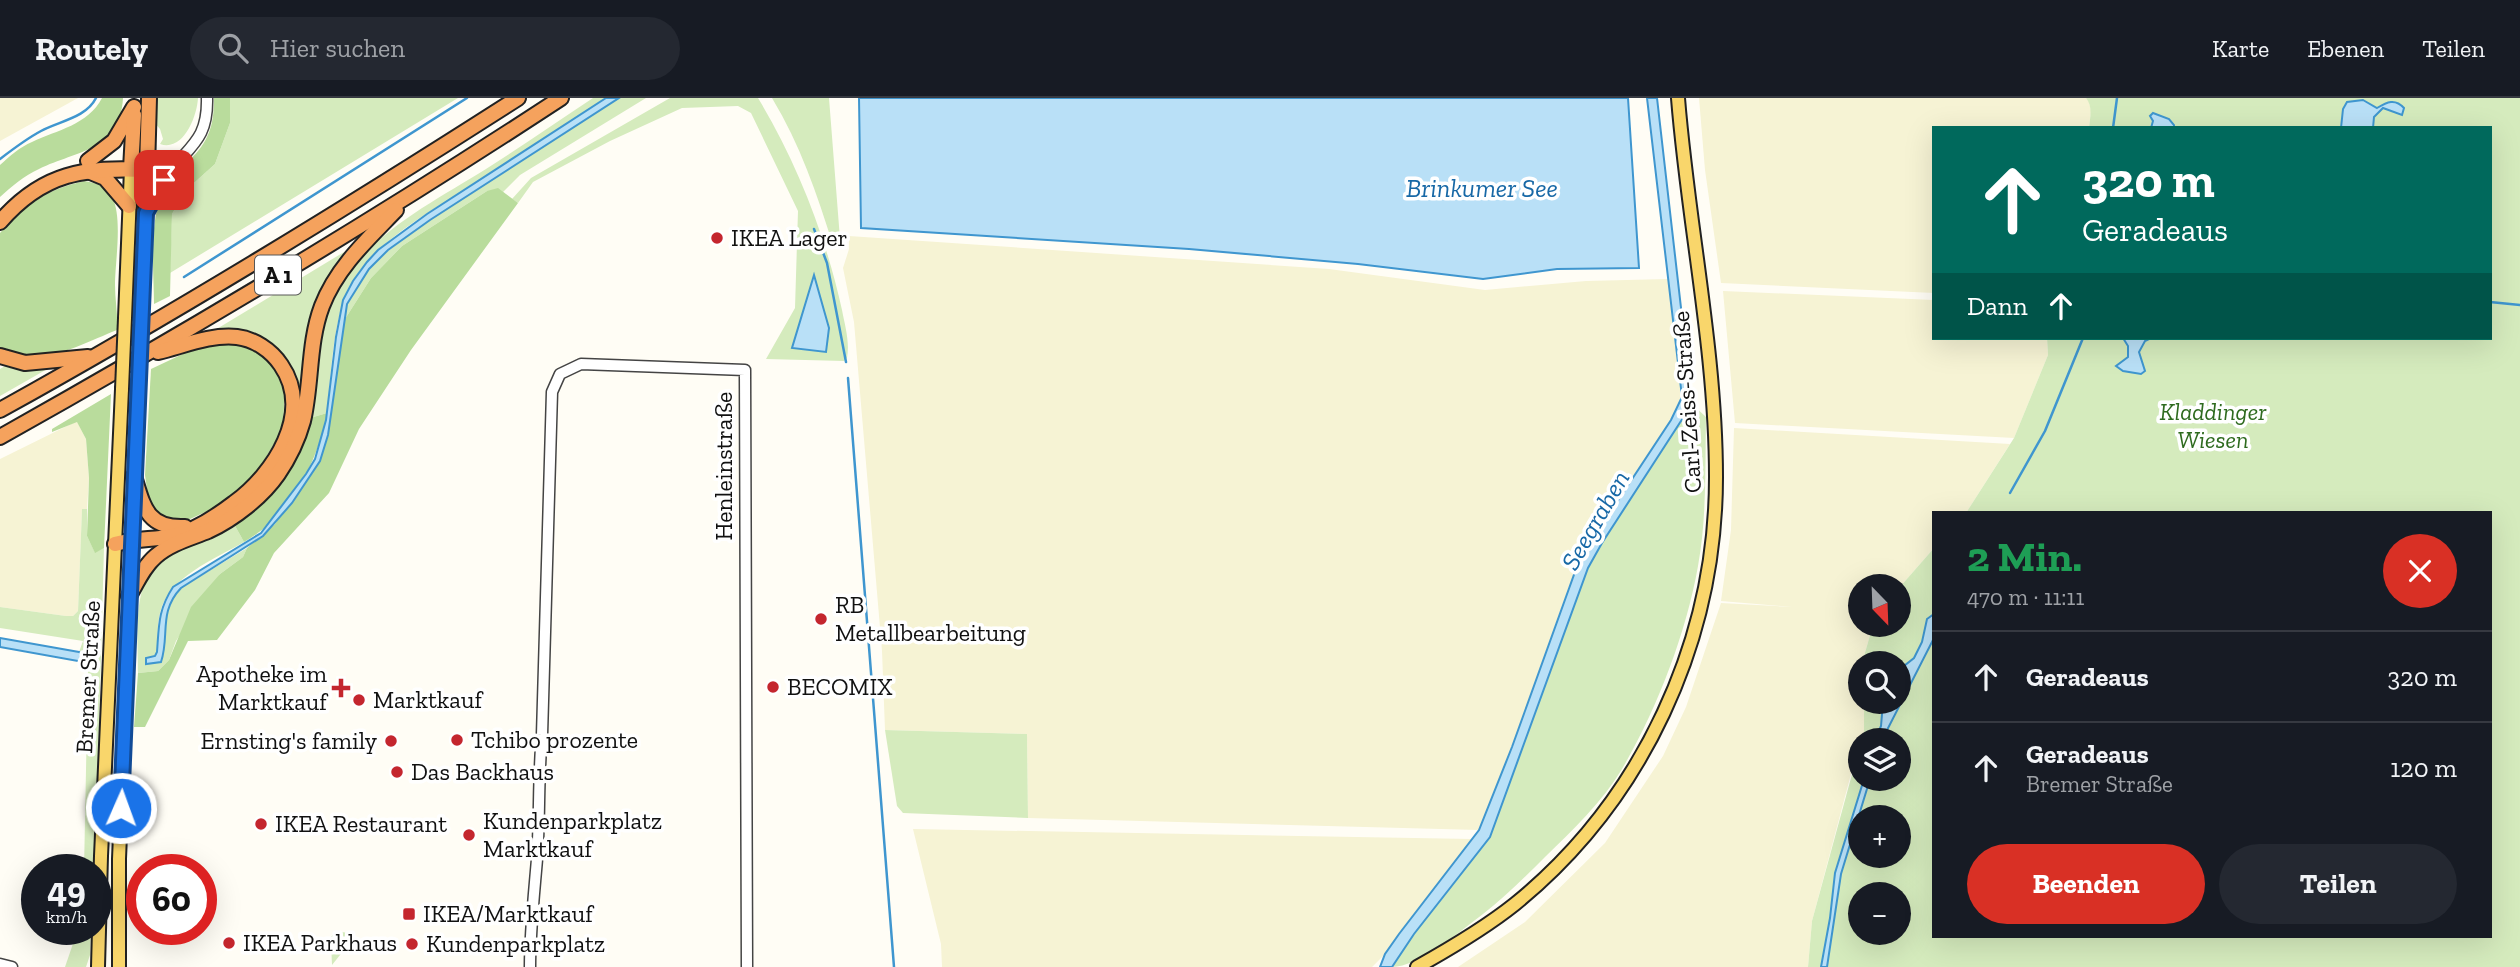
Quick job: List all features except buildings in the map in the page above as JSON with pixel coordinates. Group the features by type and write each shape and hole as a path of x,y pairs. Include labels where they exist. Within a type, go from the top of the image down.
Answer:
{"highway":[{"path":"0,207 42,177 87,166 147,165 149,98"},
{"name":"A 1","path":"0,410 97,356 317,225 518,98"},
{"name":"A 1","path":"0,437 143,356 561,98"},
{"path":"131,165 134,102"},
{"path":"0,222 36,191 87,166 114,141 134,102"},
{"path":"87,166 104,178 129,206"},
{"path":"129,596 147,566 169,546 212,529 239,512 259,496 278,474 297,439 303,420 311,353 320,309 331,283 349,258 412,192"},
{"path":"115,544 174,535 203,522 244,495 265,475 279,453 292,415 293,398 288,378 278,361 267,350 250,340 236,337 214,338 143,356"},
{"path":"0,356 25,363 97,356"},
{"path":"134,476 145,509 159,524 177,527 203,522"},
{"path":"131,543 169,546"}],"main road":[{"name":"Carl-Zeiss-Straße","path":"1417,967 1468,937 1515,904 1553,869 1590,829 1622,786 1651,739 1674,692 1692,644 1713,542 1716,476 1711,381 1678,98"},
{"name":"Bremer Straße","path":"96,964 131,165"},
{"name":"Bremer Straße","path":"119,961 119,859 147,165"},
{"path":"119,961 127,967"}],"street":[{"path":"146,213 158,190 199,138 207,98"},
{"path":"147,165 164,169 180,160"},
{"name":"Henleinstraße","path":"530,967 531,904 537,861 543,727 552,392 560,374 581,364 745,370 747,967"},
{"path":"0,964 12,967"}],"shaded area":[{"path":"0,98 78,98 0,141"},
{"path":"1699,98 2086,98 2091,111 2089,126 1932,126 1932,293 1721,283 1705,170"},
{"path":"849,236 1329,269 1485,290 1586,281 1668,279 1682,397 1671,420 1600,526 1569,586 1512,747 1479,830 1028,818 1027,734 885,730 882,651 854,322 843,268 849,249"},
{"path":"1723,291 1932,300 1932,340 2047,340 2048,355 2014,438 1735,423"},
{"path":"77,421 86,439 89,478 87,509 82,510 78,611 73,616 66,616 0,607 0,459"},
{"path":"1734,428 2010,444 1967,511 1932,511 1932,550 1911,574 1848,574 1848,637 1870,637 1865,651 1848,651 1848,714 1864,714 1864,728 1848,728 1848,785 1812,921 1808,967 1458,967 1525,922 1605,843 1663,756 1686,707 1721,603 1793,607 1721,601 1731,530"},
{"path":"913,829 1472,839 1385,954 1372,967 942,967 941,944"}],"green space":[{"path":"102,98 123,98 114,129 105,139 34,172 18,181 0,197 0,165 28,144 80,121 89,115"},
{"path":"155,98 198,98 192,123 176,143 160,144 163,139 154,122"},
{"path":"214,98 230,98 230,123 215,164 185,191 172,214 170,296 154,304 153,246 159,202 169,182 206,140 213,117"},
{"path":"230,98 458,98 170,273 172,214 185,191 215,164 230,123"},
{"path":"593,98 606,98 401,231 365,264 352,282 339,315 327,413 310,418 316,359 325,316 342,280 358,260 419,210"},
{"path":"619,98 646,98 520,175 503,192 487,191 402,246 371,278 345,319 347,304 369,269 388,251 430,220"},
{"path":"670,98 758,98 797,174 828,255 848,340 847,358 844,361 766,359 795,308 798,211 751,113 738,106 682,108 610,141 533,182 518,203 512,199 531,178"},
{"path":"772,98 829,98 840,239 837,246 833,245 799,151"},
{"name":"Kladdinger Wiesen","path":"2086,98 2520,98 2520,967 1808,967 1812,921 1848,789 1911,791 1911,728 1864,728 1864,714 1911,714 1911,651 1865,651 1870,637 1911,637 1911,574 1932,550 1932,938 2492,938 2492,511 1967,511 2014,438 2048,355 2047,340 2492,340 2492,126 2089,126 2090,112"},
{"path":"84,181 104,187 110,193 115,206 118,228 115,285 117,330 58,353 28,357 13,354 0,347 0,233 19,213 38,199"},
{"path":"498,188 518,203 411,350 359,429 329,493 274,553 255,590 217,640 188,641 145,727 134,727 138,673 158,671 169,660 191,607 220,574 243,557 247,548 275,524 320,461 328,435 345,319 371,278 402,246 487,191"},
{"path":"344,252 314,304 301,396 290,367 270,343 250,334 210,333"},
{"path":"230,342 264,354 285,386 283,429 257,472 238,491 216,507 188,520 161,517 149,504 145,475 151,369 202,345"},
{"path":"5,366 14,369 49,368 0,396 0,369"},
{"path":"111,394 104,548 95,553 87,536 89,478 86,439 77,422 52,432 52,429"},
{"path":"1692,404 1706,417 1704,510 1698,566 1686,618 1669,670 1635,746 1614,781 1596,804 1507,894 1427,954 1392,967 1414,934 1490,837 1588,568"},
{"path":"327,413 317,450 299,486 275,518 244,542 234,524 310,418"},
{"path":"82,509 87,509 87,536 95,552 104,548 95,854 84,854 88,670 83,668 83,662 89,663 93,657 79,652 83,641 0,628 0,607 66,616 73,616 78,611"},
{"path":"234,524 244,542 194,570 172,589 160,613 156,656 147,661 164,653 166,619 171,602 181,588 247,548 243,557 220,574 176,641 169,660 158,671 138,673 139,607 148,576 157,564 170,554"},
{"path":"885,730 1027,734 1028,818 903,813 897,806"},
{"path":"336,931 348,933 352,940 332,965 331,942 345,942 345,937 331,937"},
{"path":"73,945 90,945 86,967 65,967"}],"water":[{"path":"606,98 619,98 430,220 388,250 369,269 347,304 328,435 320,461 292,503 263,536 181,588 169,606 161,662 146,664 146,658 155,656 157,652 162,611 173,587 261,533 315,459 326,420 343,300 367,262 378,250 427,214"},
{"name":"Brinkumer See","path":"859,98 1628,98 1639,268 1557,269 1483,279 1358,264 1189,249 861,228"},
{"path":"1647,98 1657,98 1692,404 1588,568 1490,837 1414,934 1392,967 1380,967 1385,954 1399,934 1479,830 1580,558 1671,420 1682,397"},
{"path":"2363,100 2377,108 2394,102 2404,108 2402,115 2383,108 2374,117 2373,126 2341,126 2343,109 2347,102"},
{"path":"2153,113 2169,119 2174,126 2152,126 2153,121 2150,116"},
{"path":"814,275 829,328 826,352 792,348"},
{"path":"2124,340 2147,340 2139,352 2145,371 2141,374 2123,371 2116,366 2128,357 2128,346"},
{"path":"1932,615 1932,642 1911,683 1911,660 1922,642 1927,619"},
{"path":"0,638 79,652 93,657 93,662 0,647"},
{"path":"1882,714 1895,714 1888,728 1880,728"},
{"path":"1860,791 1866,791 1862,805 1856,805"},
{"path":"1848,831 1848,851 1841,874 1827,967 1821,967 1830,918 1835,873"}],"waterway":[{"path":"0,159 35,134 79,115 92,105 96,98"},
{"path":"184,277 467,98"},
{"path":"2113,126 2117,98"},
{"path":"814,229 827,263 846,362"},
{"path":"2492,302 2520,305"},
{"path":"2010,493 2045,431 2082,340"},
{"path":"848,378 894,967"}],"place":[{"name":"IKEA Lager","path":"717,238"},
{"name":"RB Metallbearbeitung","path":"821,619"},
{"name":"BECOMIX","path":"773,687"},
{"name":"Apotheke im Marktkauf","path":"341,688"},
{"name":"Marktkauf","path":"359,700"},
{"name":"Tchibo prozente","path":"457,740"},
{"name":"Ernsting's family","path":"391,741"},
{"name":"Das Backhaus","path":"397,772"},
{"name":"IKEA Restaurant","path":"261,824"},
{"name":"Kundenparkplatz Marktkauf","path":"469,835"},
{"name":"IKEA/Marktkauf","path":"409,914"},
{"name":"IKEA Parkhaus","path":"229,943"},
{"name":"Kundenparkplatz","path":"412,944"}],"route":[{"path":"121,808 146,213 164,180"}],"water label":[{"name":"Seegraben","path":"1595,520"}]}
